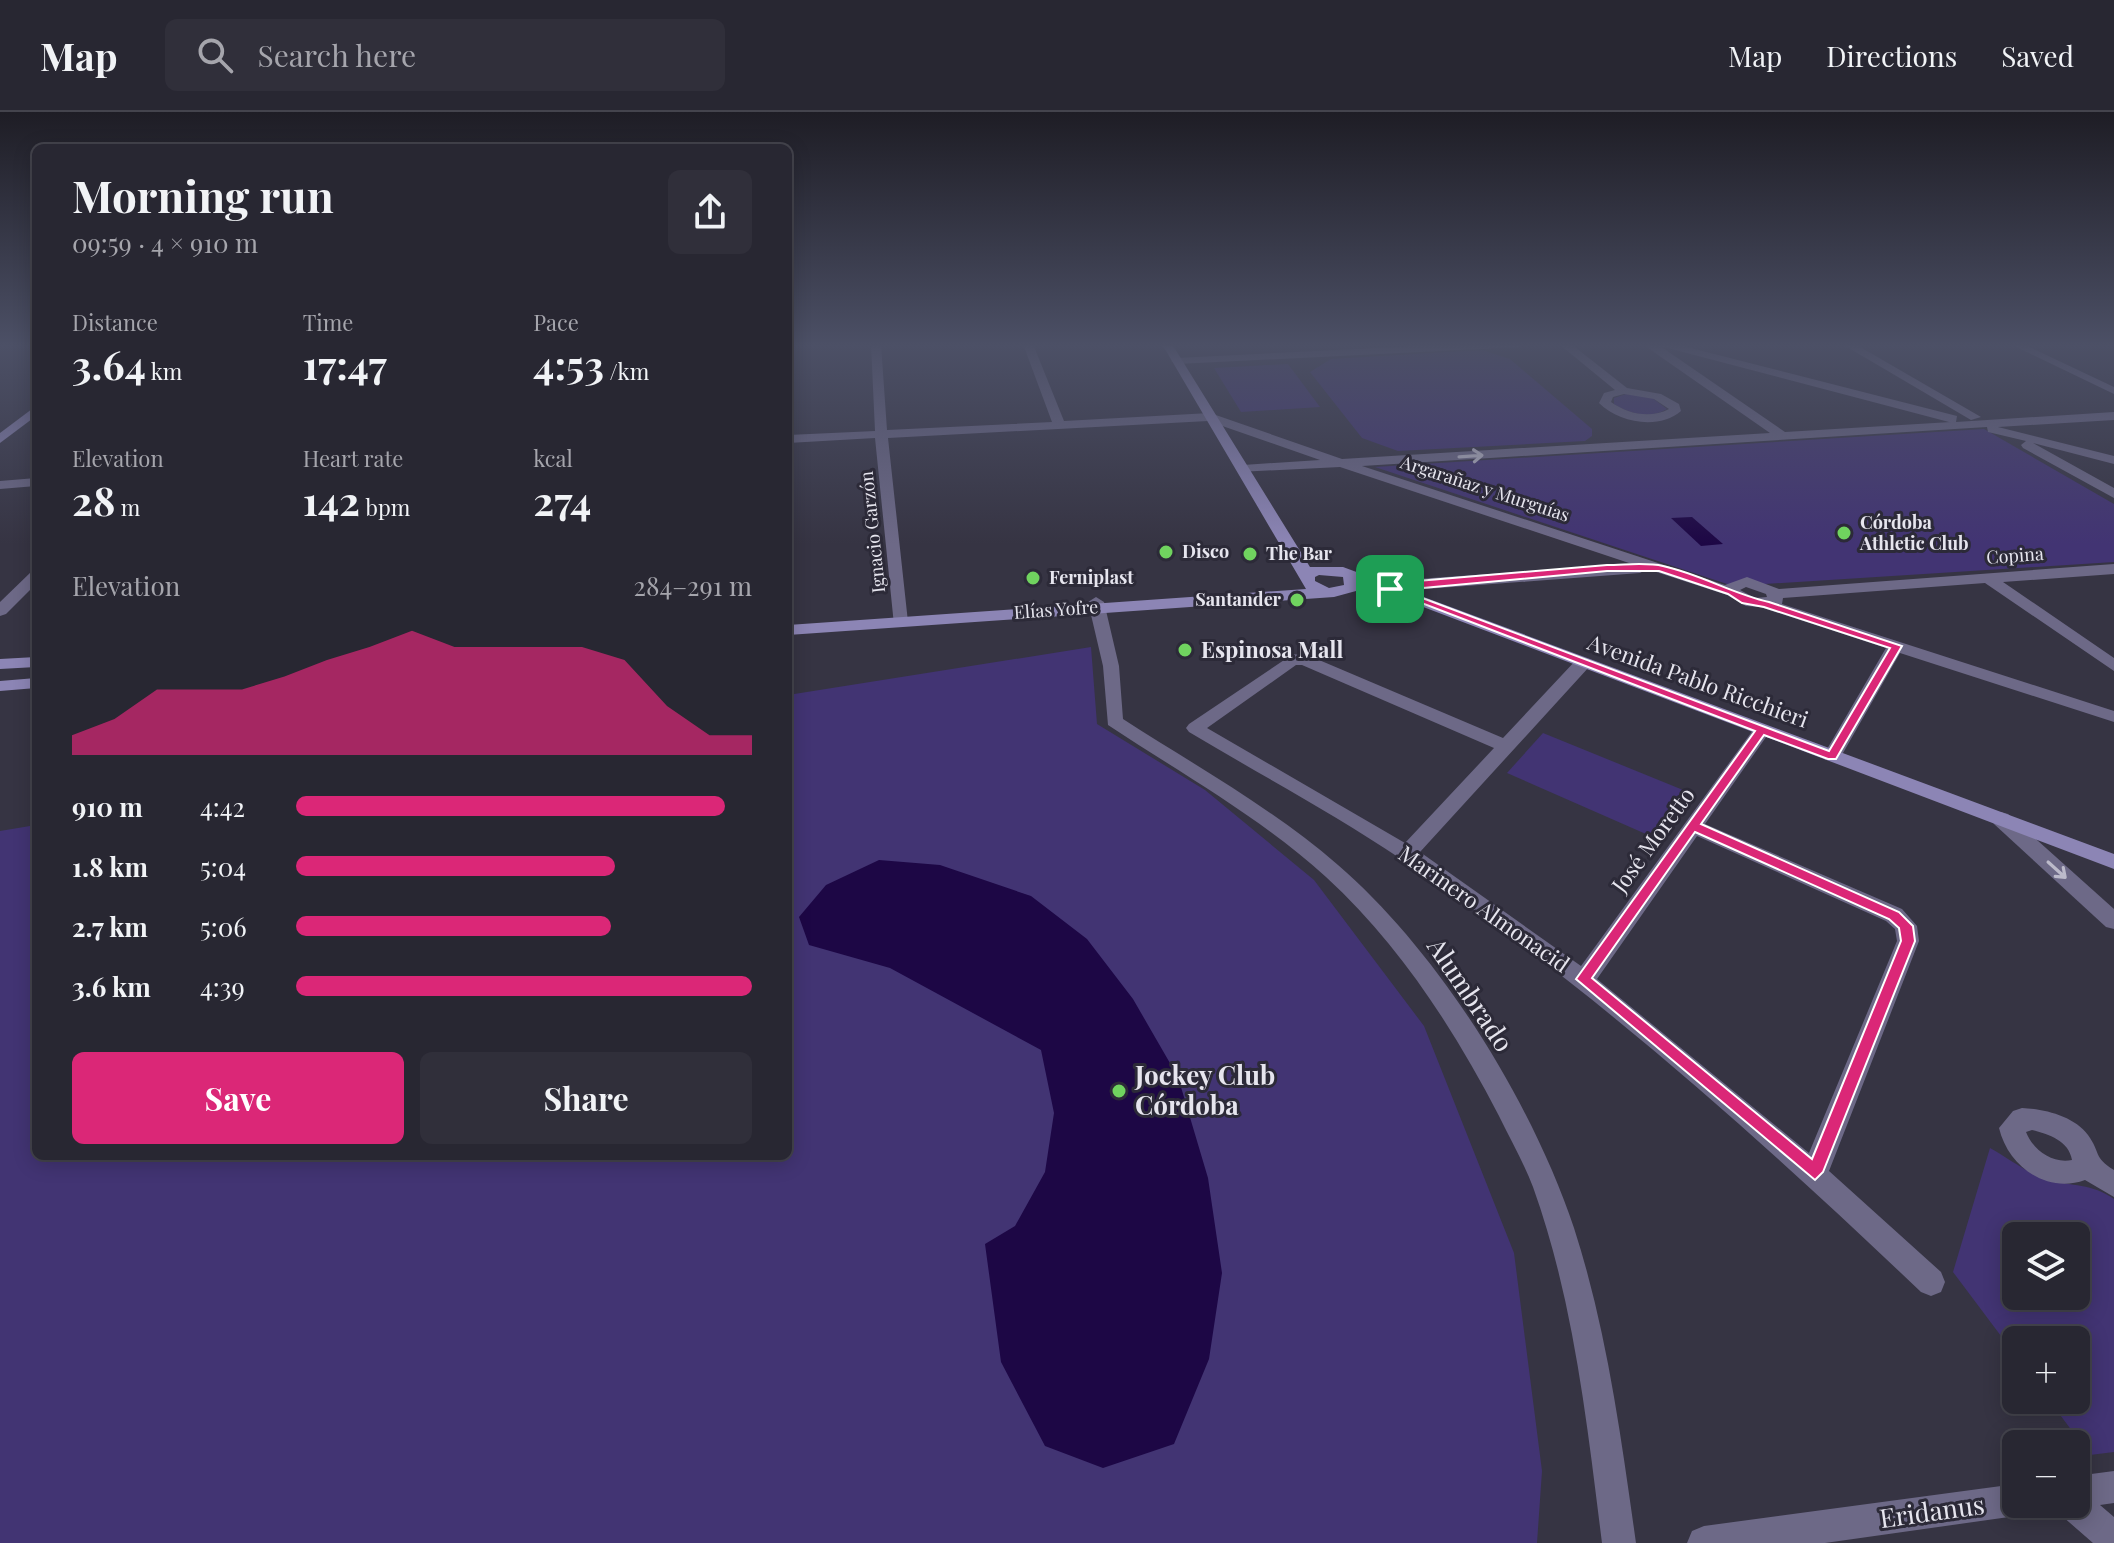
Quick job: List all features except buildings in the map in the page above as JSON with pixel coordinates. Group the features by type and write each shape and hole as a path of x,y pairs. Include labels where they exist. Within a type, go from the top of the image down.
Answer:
{"main road":[{"path":"1207,411 1308,555 1331,569"},
{"path":"1216,411 1312,587 1333,592 1351,588 1353,580 1350,576"},
{"path":"0,439 32,413"},
{"name":"Elías Yofre","path":"1096,604 1287,587 1316,570 1331,569"},
{"name":"Avenida Pablo Ricchieri","path":"1331,569 2114,862"},
{"name":"Elías Yofre","path":"792,618 899,616 1333,592"},
{"name":"Avenida Pablo Ricchieri","path":"1333,592 1446,612"},
{"name":"Elías Yofre","path":"792,629 899,616"},
{"path":"0,664 32,662"},
{"path":"0,686 32,683"}],"street":[{"name":"Ignacio Garzón","path":"880,411 899,616"},
{"path":"1054,411 1059,424"},
{"path":"1616,411 1642,417 1665,417 1675,411"},
{"path":"1746,411 1782,436"},
{"path":"1928,411 2114,460"},
{"path":"1958,411 1980,424"},
{"path":"1248,469 2114,416"},
{"path":"792,439 1210,417"},
{"name":"Argarañaz y Murguías","path":"1210,417 1226,425 1732,592 1732,585 1747,582 1761,585 1771,599"},
{"path":"2003,432 2114,494"},
{"path":"0,485 32,482"},
{"path":"1607,568 1615,566 1624,556"},
{"path":"1390,589 1607,568 1660,568"},
{"name":"Copina","path":"1771,599 2114,569"},
{"path":"1988,578 2114,666"},
{"path":"0,611 32,579"},
{"path":"1771,599 1896,646 2114,717"},
{"name":"Alumbrado","path":"1096,604 1111,666 1114,721 1244,802 1333,871 1384,921 1435,986 1486,1065 1545,1185 1576,1284 1600,1401 1619,1543"},
{"path":"1832,756 1896,646"},
{"name":"Marinero Almonacid","path":"1506,746 1306,661 1293,659 1195,728 1407,853 1584,979 1815,1172 1931,1282"},
{"path":"1407,853 1583,663"},
{"name":"José Moretto","path":"1584,979 1762,730"},
{"path":"2001,819 2114,921"},
{"path":"1693,826 1894,915 1906,926 1908,941 1815,1172"},
{"path":"2085,1166 2114,1185"},
{"path":"2090,1490 2114,1487"},
{"name":"Eridanus","path":"1704,1543 2002,1502"},
{"path":"2090,1518 2114,1539"}],"shaded area":[{"path":"1341,411 1571,411 1592,429 1592,436 1585,441 1398,451 1362,438"},
{"path":"1630,411 1663,411 1654,414"},
{"name":"Córdoba Athletic Club","path":"1984,429 2114,504 2114,562 1733,586 1375,467"},
{"path":"1692,517 1723,544 1701,546 1671,518"},
{"name":"Jockey Club Córdoba","path":"1091,647 1097,724 1205,790 1314,880 1424,1026 1514,1253 1542,1471 1537,1543 0,1543 0,831 32,826 32,1160 792,1160 792,694"},
{"path":"1543,733 1688,792 1655,838 1507,773"},
{"path":"879,860 940,865 1031,896 1087,939 1133,999 1178,1077 1208,1178 1222,1273 1209,1359 1174,1444 1103,1468 1045,1446 1001,1362 985,1244 1015,1226 1045,1172 1054,1113 1041,1050 890,968 809,945 799,917 826,885"},
{"path":"1990,1148 2040,1176 2090,1188 2114,1199 2114,1452 2090,1455 2090,1430 2071,1430 2059,1414 2090,1414 2090,1326 2002,1326 2002,1337 1953,1272"}],"place":[{"name":"Córdoba Athletic Club","path":"1844,533"},
{"name":"Disco","path":"1166,552"},
{"name":"The Bar","path":"1250,554"},
{"name":"Ferniplast","path":"1033,578"},
{"name":"Santander","path":"1297,600"},
{"name":"Espinosa Mall","path":"1185,650"},
{"name":"Jockey Club Córdoba","path":"1119,1091"}],"route":[{"path":"1390,589 1607,568 1660,568 1732,592 1752,603 1766,604 1896,646 1832,756 1762,730 1693,826 1894,915 1906,926 1908,941 1815,1172 1584,979 1693,826 1762,730 1390,589"}]}
